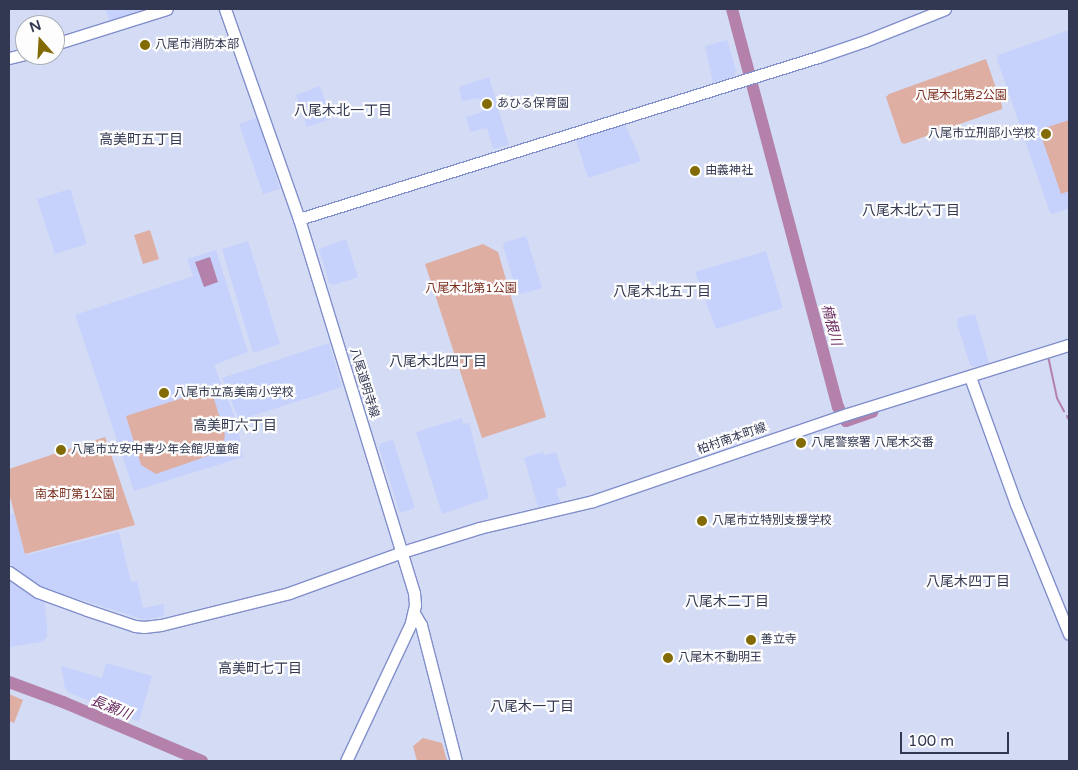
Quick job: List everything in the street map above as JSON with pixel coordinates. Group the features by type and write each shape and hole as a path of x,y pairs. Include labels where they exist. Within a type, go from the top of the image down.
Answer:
{"street":[{"path":"65,41 167,9"},
{"name":"八尾道明寺線","path":"225,9 299,218 414,593 414,614 411,624 346,761"},
{"path":"299,218 745,80 865,41 945,9"},
{"name":"柏村南本町線","path":"9,572 27,586 54,599 144,627 260,601 402,552 501,522 593,501 847,414 1069,345"},
{"path":"970,377 1016,504 1069,634"},
{"path":"414,614 422,625 456,761"}],"shaded area":[{"path":"105,9 145,9 145,10 110,21"},
{"name":"八尾市立刑部小学校","path":"1069,30 1069,208 1053,214 1050,213 997,59 998,55"},
{"path":"727,40 736,70 734,76 713,83 705,46"},
{"path":"489,77 509,145 493,149 487,128 470,132 466,117 483,112 479,98 462,101 459,89 461,86"},
{"path":"320,86 331,119 307,127 296,95"},
{"path":"257,118 280,189 263,194 239,124"},
{"path":"621,122 625,124 641,161 588,178 575,137"},
{"path":"70,189 87,244 55,254 37,199"},
{"path":"526,236 542,288 522,294 517,292 503,246 505,242"},
{"path":"346,239 358,277 334,285 329,283 319,249"},
{"path":"248,241 280,344 253,353 222,249"},
{"name":"八尾市立高美南小学校","path":"216,250 248,352 214,365 237,422 243,457 134,491 75,315 193,276 187,259"},
{"path":"766,251 783,308 716,329 695,272"},
{"path":"210,257 218,282 204,287 195,262"},
{"path":"975,314 989,363 974,367 970,365 957,323 958,318"},
{"path":"329,343 342,387 239,420 222,378"},
{"path":"462,418 463,424 469,423 489,498 442,514 416,432"},
{"path":"393,440 415,508 400,513 379,448 381,443"},
{"path":"543,452 544,455 556,452 567,486 556,489 560,502 538,507 524,458"},
{"path":"14,513 26,555 119,532 131,582 137,581 143,608 164,604 164,616 145,620 38,586 9,564 9,515"},
{"path":"9,579 29,593 44,599 47,637 42,642 9,647"},
{"path":"106,663 152,676 139,722 68,692 65,688 61,666 102,678"}],"green space":[{"name":"八尾木北第2公園","path":"986,59 1002,109 904,144 901,142 886,97 889,94"},
{"path":"1069,120 1069,191 1061,194 1039,130"},
{"path":"150,230 159,259 143,264 134,235"},
{"name":"八尾木北第1公園","path":"483,244 498,252 546,417 482,438 425,264"},
{"path":"211,389 225,435 222,451 156,474 141,465 126,416"},
{"name":"南本町第1公園","path":"105,437 135,525 25,554 9,493 9,469"},
{"path":"9,694 23,700 14,723 9,721"},
{"path":"423,738 442,743 447,761 417,761 413,746"}],"waterway":[{"name":"楠根川","path":"732,9 838,407 846,421 872,412"},
{"path":"1048,356 1057,398 1064,411"},
{"path":"1067,416 1069,420"},
{"name":"長瀬川","path":"9,682 63,702 202,761"}],"place":[{"name":"八尾市消防本部","path":"145,45"},
{"name":"あひる保育園","path":"487,104"},
{"name":"八尾市立刑部小学校","path":"1046,134"},
{"name":"由義神社","path":"695,171"},
{"name":"八尾市立高美南小学校","path":"164,393"},
{"name":"八尾警察署 八尾木交番","path":"801,443"},
{"name":"八尾市立安中青少年会館児童館","path":"61,450"},
{"name":"八尾市立特別支援学校","path":"702,521"},
{"name":"善立寺","path":"751,640"},
{"name":"八尾木不動明王","path":"668,658"}],"district":[{"name":"八尾木北一丁目","path":"343,111"},
{"name":"高美町五丁目","path":"141,140"},
{"name":"八尾木北六丁目","path":"911,211"},
{"name":"八尾木北五丁目","path":"662,292"},
{"name":"八尾木北四丁目","path":"438,362"},
{"name":"高美町六丁目","path":"235,426"},
{"name":"八尾木四丁目","path":"968,582"},
{"name":"八尾木二丁目","path":"727,602"},
{"name":"高美町七丁目","path":"260,669"},
{"name":"八尾木一丁目","path":"532,707"}]}
